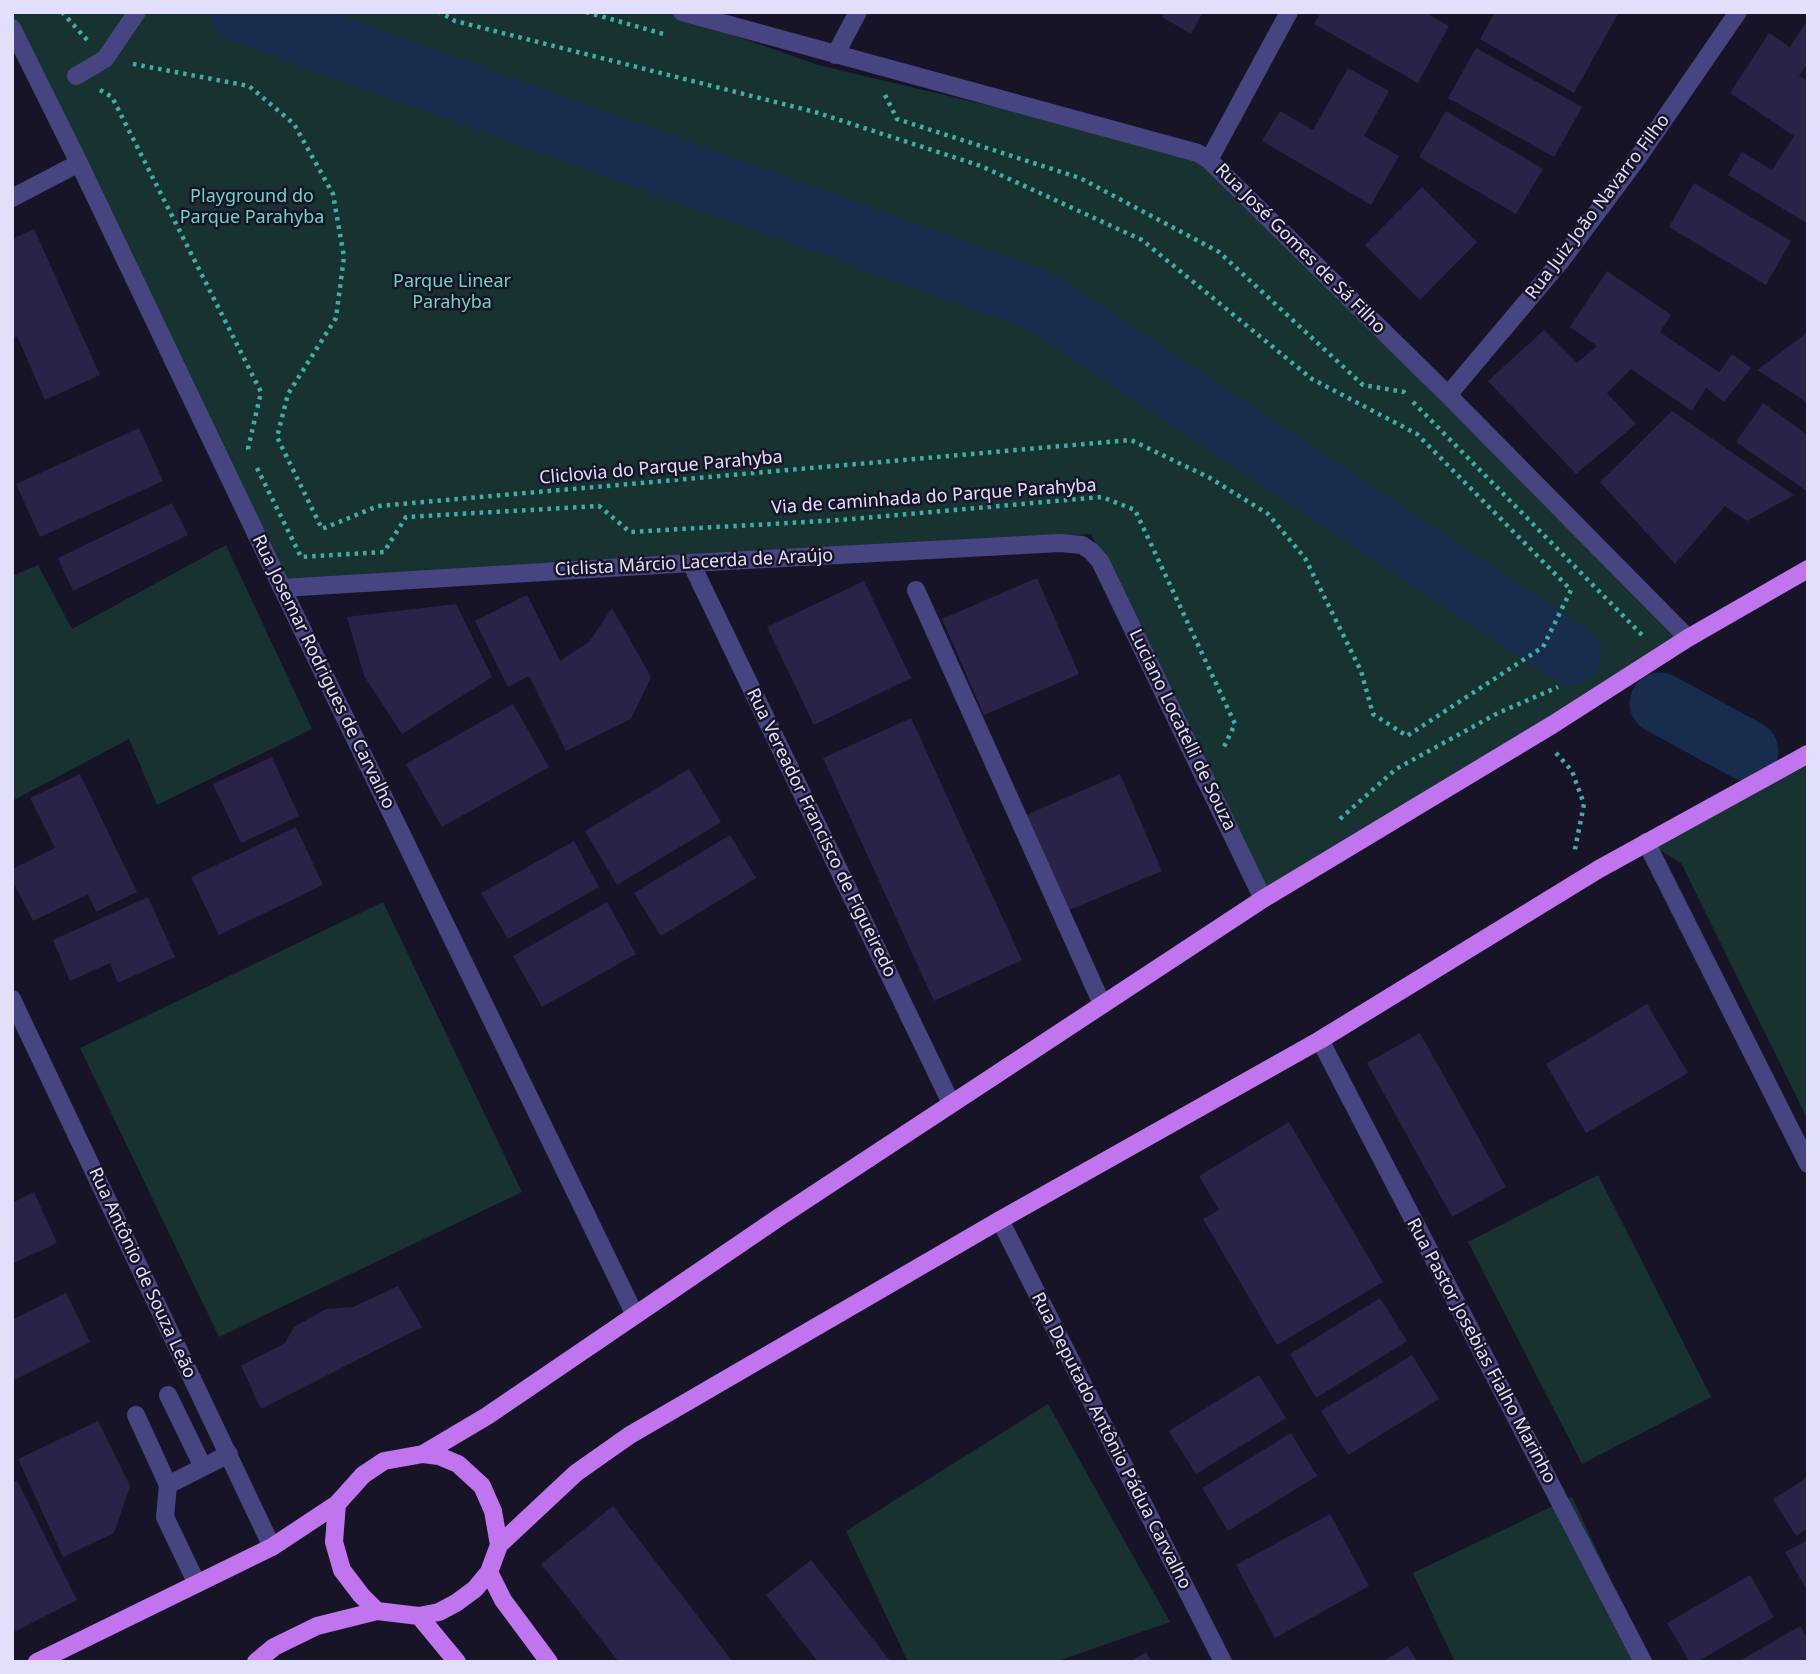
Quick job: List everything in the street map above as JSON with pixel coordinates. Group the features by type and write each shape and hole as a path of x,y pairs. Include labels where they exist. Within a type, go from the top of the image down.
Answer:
{"main road":[{"path":"423,1454 487,1416 951,1103 1263,899 1539,733 1688,638 1808,569"},
{"path":"256,1662 274,1647 317,1626 377,1611 419,1616 439,1612 456,1603 475,1589 489,1572 499,1545 576,1473 631,1435 1000,1220 1320,1040 1646,842 1808,754"},
{"path":"37,1662 272,1547 337,1504 363,1475 384,1461 423,1454 439,1456 458,1464 482,1486 493,1511 499,1545"},
{"path":"337,1504 334,1542 342,1570 360,1595 377,1611"},
{"path":"489,1572 503,1600 549,1662"},
{"path":"419,1616 457,1662"}],"street":[{"path":"76,76 105,59 137,12"},
{"name":"Rua José Gomes de Sá Filho","path":"682,12 1198,153 1209,160 1448,395 1688,638"},
{"path":"835,54 858,12"},
{"path":"1209,160 1289,12"},
{"name":"Rua Juiz João Navarro Filho","path":"1448,395 1560,262 1639,156 1738,12"},
{"name":"Rua Josemar Rodrigues de Carvalho","path":"12,28 635,1315"},
{"path":"12,198 79,163"},
{"name":"Ciclista Márcio Lacerda de Araújo","path":"282,588 1060,543 1082,545 1100,561"},
{"name":"Luciano Locatelli de Souza","path":"1100,561 1263,899"},
{"name":"Rua Vereador Francisco de Figueiredo","path":"691,563 951,1103"},
{"path":"916,590 1102,1004"},
{"path":"1646,842 1808,1164"},
{"name":"Rua Antônio de Souza Leão","path":"12,999 272,1547"},
{"name":"Rua Pastor Josebias Fialho Marinho","path":"1320,1040 1643,1662"},
{"name":"Rua Deputado Antônio Pádua Carvalho","path":"1000,1220 1223,1662"},
{"path":"169,1395 203,1467"},
{"path":"136,1415 168,1485 165,1517 197,1584"},
{"path":"168,1485 229,1454"}],"path":[{"path":"62,12 105,59"},
{"name":"Cliclovia do Parque Parahyba","path":"105,59 248,86 294,124 333,194 344,257 336,318 288,394 277,437 322,529 378,506 1130,440 1210,478 1268,514 1305,558 1361,671 1373,714 1407,736 1543,647 1571,590 1417,434 1312,379 1142,240 981,166 815,112 455,21 440,12"},
{"path":"586,12 678,38"},
{"name":"Via de caminhada do Parque Parahyba","path":"76,76 112,97 261,392 248,449 301,557 384,552 406,517 599,506 630,532 841,520 1102,497 1135,510 1235,724 1218,759"},
{"path":"883,90 897,119 1080,178 1219,252 1363,385 1404,392 1643,636 1632,643"},
{"path":"1332,824 1396,769 1498,713 1566,682"},
{"path":"1526,701 1539,733 1572,771 1584,804 1567,889"}],"green space":[{"name":"Parque Linear Parahyba","path":"12,12 667,12 818,65 1202,156 1448,401 1679,641 1268,896 1091,534 276,583 12,29"},
{"path":"226,545 312,729 157,805 129,739 12,801 12,576 38,565 72,629"},
{"path":"1808,753 1808,1120 1681,863 1645,841"},
{"path":"383,902 522,1192 219,1337 80,1048"},
{"path":"1598,1175 1711,1397 1582,1464 1468,1242"},
{"path":"1048,1404 1170,1622 1055,1662 908,1662 846,1531"},
{"path":"1572,1497 1649,1662 1455,1662 1413,1573"}],"building":[{"path":"1165,12 1203,12 1191,34 1162,17"},
{"path":"1321,12 1424,12 1449,26 1418,83 1314,24"},
{"path":"1495,12 1619,12 1574,93 1480,39"},
{"path":"1808,19 1808,63 1799,76 1808,81 1808,224 1728,175 1742,152 1772,170 1794,136 1730,93 1769,33 1790,47"},
{"path":"1476,48 1582,107 1554,157 1448,98"},
{"path":"1348,68 1389,91 1364,136 1399,156 1371,205 1262,141 1280,111 1313,130"},
{"path":"1446,111 1543,169 1516,214 1419,157"},
{"path":"1694,183 1791,241 1766,285 1669,227"},
{"path":"1422,187 1477,242 1420,300 1365,245"},
{"path":"34,229 100,375 45,400 17,336 12,338 12,239"},
{"path":"1607,271 1671,315 1660,332 1719,372 1732,354 1751,368 1724,402 1706,388 1692,411 1631,369 1607,393 1636,424 1576,474 1488,381 1544,330 1577,363 1597,346 1570,327"},
{"path":"1808,332 1808,403 1757,370"},
{"path":"1763,403 1808,435 1808,492 1736,442"},
{"path":"1672,411 1794,495 1747,521 1725,506 1675,564 1600,482"},
{"path":"139,428 163,481 40,537 16,484"},
{"path":"172,503 188,535 73,591 58,558"},
{"path":"1037,578 1079,674 984,715 942,619"},
{"path":"864,581 911,678 814,725 767,627"},
{"path":"527,595 560,661 589,642 612,608 651,677 631,719 566,751 529,676 508,687 475,621"},
{"path":"456,604 492,677 402,734 364,676 347,617"},
{"path":"513,704 549,767 442,827 406,764"},
{"path":"911,718 1022,960 934,1001 823,758"},
{"path":"272,757 299,816 241,843 213,784"},
{"path":"689,769 721,822 617,885 585,831"},
{"path":"80,774 137,892 96,912 88,894 33,921 12,880 12,869 55,848 30,798"},
{"path":"1120,774 1162,871 1067,911 1026,815"},
{"path":"296,827 323,885 219,935 191,877"},
{"path":"730,835 756,878 661,936 634,893"},
{"path":"574,841 599,887 508,939 481,893"},
{"path":"148,897 175,957 118,983 110,963 70,981 53,940"},
{"path":"607,902 636,954 542,1007 513,956"},
{"path":"1647,1004 1688,1073 1586,1133 1546,1064"},
{"path":"1420,1033 1506,1187 1452,1217 1367,1063"},
{"path":"1289,1122 1383,1282 1277,1345 1203,1219 1219,1210 1199,1176"},
{"path":"34,1192 57,1243 12,1264 12,1203"},
{"path":"398,1286 422,1327 261,1409 241,1366 285,1343 294,1327 326,1309 353,1307"},
{"path":"66,1293 90,1342 12,1381 12,1320"},
{"path":"1380,1298 1407,1341 1316,1398 1290,1354"},
{"path":"1412,1355 1439,1399 1348,1455 1321,1411"},
{"path":"1259,1375 1286,1418 1196,1474 1169,1431"},
{"path":"98,1421 130,1486 114,1533 63,1557 18,1459"},
{"path":"1291,1433 1317,1476 1228,1531 1202,1488"},
{"path":"1808,1477 1808,1528 1796,1536 1773,1499"},
{"path":"17,1480 77,1600 12,1633 12,1483"},
{"path":"613,1506 733,1662 619,1662 541,1564"},
{"path":"1330,1514 1369,1586 1275,1638 1236,1565"},
{"path":"1808,1540 1808,1592 1785,1552"},
{"path":"811,1560 891,1662 818,1662 766,1595"},
{"path":"1750,1575 1774,1617 1697,1662 1690,1662 1667,1623"},
{"path":"1800,1626 1808,1639 1808,1662 1738,1662"},
{"path":"1408,1646 1417,1662 1382,1662"},
{"path":"1146,1652 1152,1662 1130,1662"}],"waterway":[{"path":"241,12 1040,301 1571,655"},
{"path":"1660,703 1748,751"}],"park label":[{"name":"Playground do Parque Parahyba","path":"252,207"}]}
